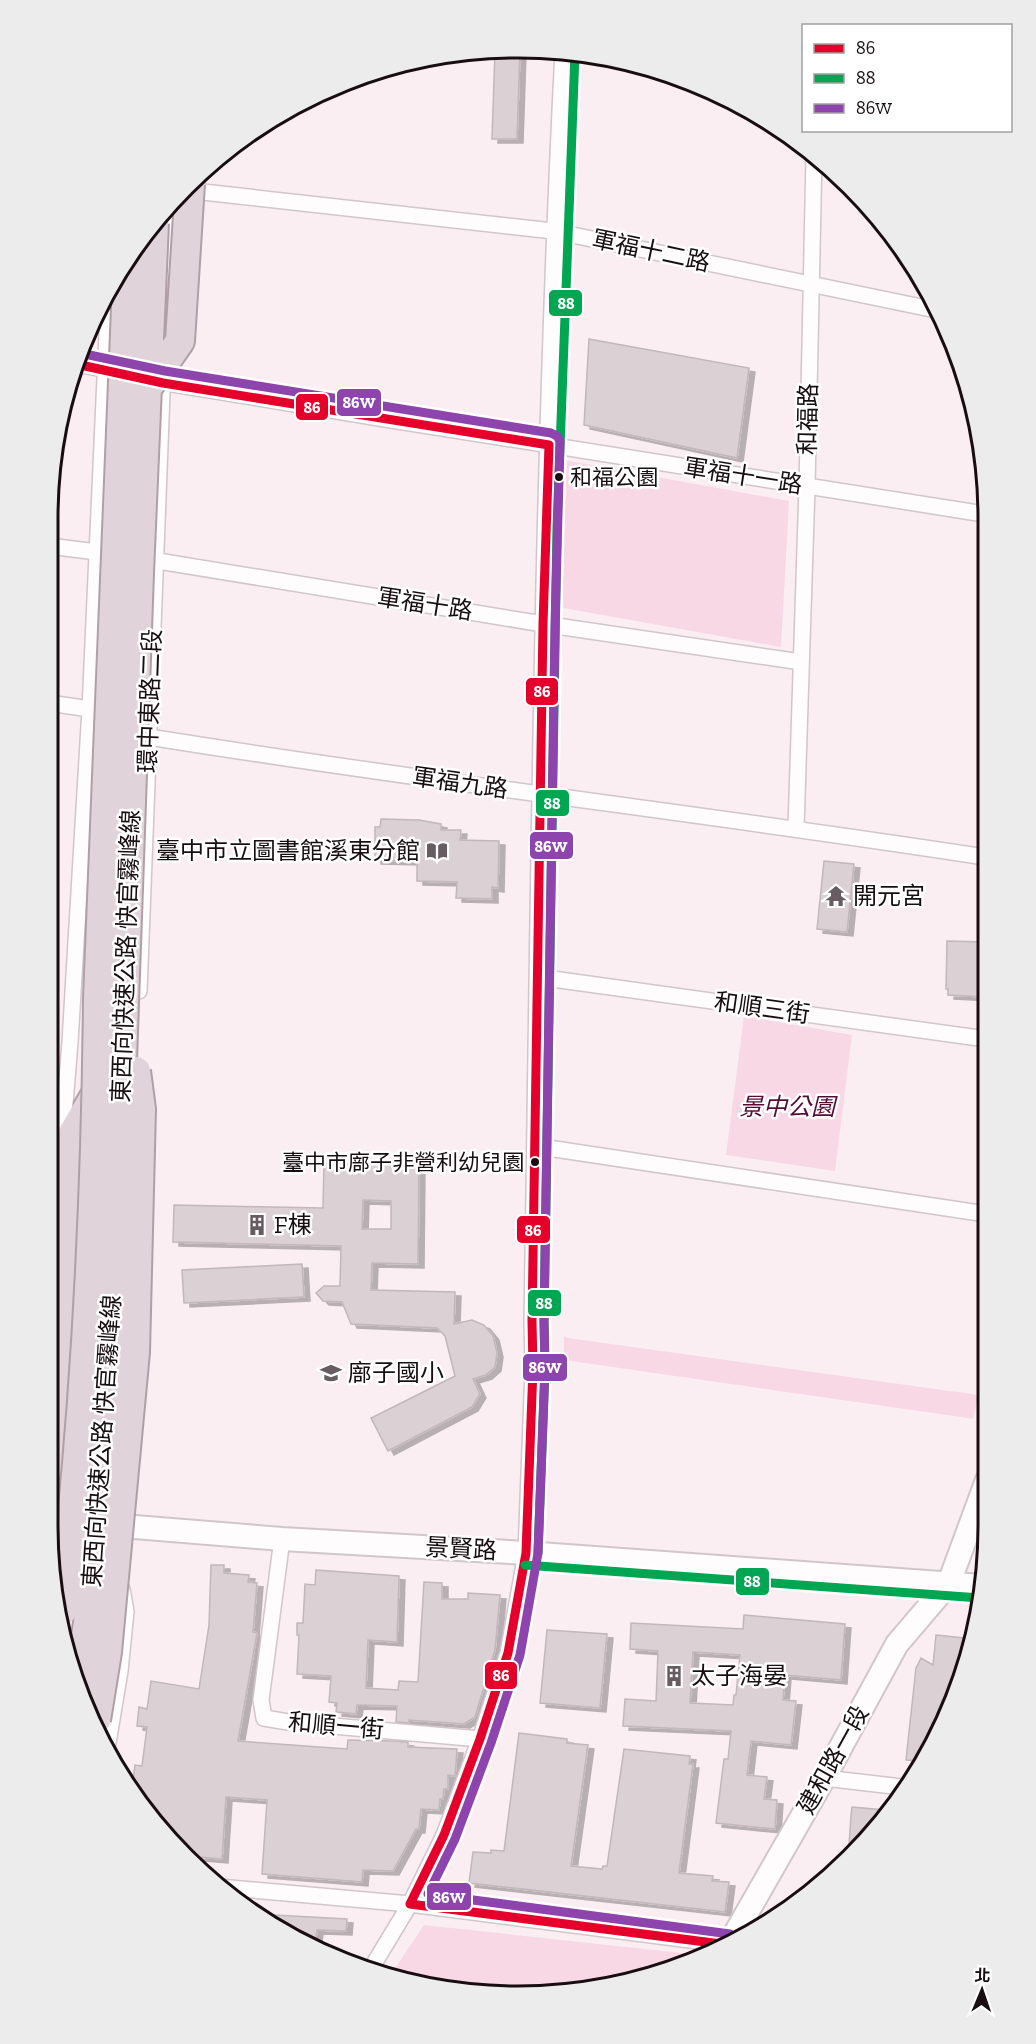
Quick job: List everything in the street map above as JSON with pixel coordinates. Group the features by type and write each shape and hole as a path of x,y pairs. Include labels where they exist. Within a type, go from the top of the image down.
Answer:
{"highway":[{"path":"155,385 180,341 189,198"},
{"name":"東西向快速公路 快官霧峰線","path":"82,1669 93,1586 115,1261 138,585 155,385 154,237"},
{"name":"東西向快速公路 快官霧峰線","path":"63,1595 86,1337 94,1205 98,998 127,277"},
{"path":"97,1711 108,1641 135,1352 141,1109 125,996"},
{"path":"58,1356 73,1133 97,1092"}],"street":[{"path":"375,1962 410,1904 444,1835 480,1739 508,1653 526,1553 533,1368 543,624 554,231 563,60"},
{"name":"和福路","path":"796,828 807,487 814,167"},
{"name":"軍福十二路","path":"195,191 554,231 926,308"},
{"name":"環中東路二段","path":"88,1688 110,1525 126,1280 156,561 155,385 172,216"},
{"path":"58,1185 70,1042 90,709 108,312"},
{"name":"軍福十一路","path":"85,366 104,369 155,385 978,513"},
{"name":"軍福十路","path":"58,547 543,624 801,662"},
{"name":"軍福九路","path":"58,704 90,709 149,737 978,856"},
{"name":"和順三街","path":"538,977 978,1038"},
{"path":"535,1146 978,1213"},
{"path":"949,1583 978,1504"},
{"name":"景賢路","path":"58,1517 110,1525 282,1539 526,1553 974,1585"},
{"name":"環中東路二段","path":"109,1735 120,1671 126,1611 110,1525"},
{"name":"和順一街","path":"282,1539 261,1700 264,1718 480,1739"},
{"name":"建和路一段","path":"738,1929 897,1644 949,1583"},
{"path":"824,1778 896,1786"},
{"path":"235,1888 410,1904 711,1943"}],"green space":[{"name":"和福公園","path":"564,460 789,501 781,647 558,607"},
{"name":"景中公園","path":"744,1016 852,1035 835,1171 726,1155"},
{"path":"564,1336 978,1395 978,1399 973,1419 564,1360"},
{"path":"424,1925 687,1953 608,1977 548,1985 488,1985 458,1982 395,1969"}],"building":[{"path":"520,58 517,139 492,139 495,59"},
{"path":"589,339 749,368 737,458 584,425"},
{"name":"臺中市立圖書館溪東分館","path":"381,819 419,820 441,824 441,830 461,830 460,840 499,841 498,888 492,887 492,899 456,898 457,882 417,881 417,861 375,860 375,827 380,827"},
{"name":"開元宮","path":"824,861 854,864 847,932 817,929"},
{"path":"947,941 978,942 978,997 948,995 948,989 946,989"},
{"path":"324,1163 419,1165 418,1264 372,1263 371,1290 455,1292 454,1324 472,1320 484,1325 493,1336 497,1353 495,1367 486,1375 473,1379 480,1394 472,1407 388,1451 371,1418 455,1376 445,1336 437,1328 351,1324 342,1302 323,1301 316,1293 324,1286 340,1286 341,1246 173,1242 174,1205 323,1208","holes":["363,1200 391,1201 391,1229 362,1229"]},
{"path":"302,1264 304,1297 184,1303 182,1270"},
{"path":"211,1565 224,1565 224,1573 249,1575 248,1582 257,1583 253,1632 257,1633 238,1741 347,1749 348,1740 394,1741 408,1742 408,1747 457,1749 455,1776 448,1775 448,1789 444,1789 439,1810 421,1809 419,1829 416,1829 393,1871 363,1870 362,1882 262,1874 267,1800 226,1797 222,1859 200,1857 153,1806 133,1777 135,1765 142,1766 147,1727 137,1726 139,1707 147,1709 151,1681 199,1689 209,1625"},
{"path":"316,1570 399,1576 397,1642 368,1640 366,1688 398,1690 399,1681 418,1682 424,1582 442,1583 442,1599 468,1599 468,1593 500,1595 495,1650 475,1717 464,1724 409,1720 409,1723 396,1722 397,1706 357,1705 356,1714 336,1712 337,1703 329,1702 331,1676 297,1674 299,1635 297,1635 297,1623 303,1623 305,1584 315,1585"},
{"path":"744,1615 845,1624 841,1680 785,1675 783,1700 796,1701 791,1745 751,1741 747,1775 767,1777 764,1799 777,1800 775,1829 716,1823 724,1759 728,1759 731,1731 623,1726 625,1699 656,1701 658,1651 630,1649 631,1623 743,1629","holes":["693,1652 740,1655 733,1705 690,1703"]},
{"path":"547,1630 607,1634 600,1708 540,1703"},
{"path":"936,1635 964,1638 943,1702 916,1756 913,1761 906,1760 916,1668 921,1658 933,1665"},
{"path":"519,1733 567,1739 567,1743 588,1745 571,1866 602,1869 603,1866 607,1866 624,1749 690,1756 689,1764 693,1764 679,1873 713,1876 712,1881 729,1882 725,1912 469,1883 473,1852 504,1851"},
{"path":"852,1807 880,1810 849,1844"},
{"path":"274,1915 347,1919 346,1931 317,1930 316,1938"}],"transit line":[{"name":"88","path":"538,1553 545,1368 557,527 575,62"},
{"name":"86W","path":"88,355 165,371 551,433 560,441 555,624 545,1368 538,1553 520,1655 491,1743 455,1839 428,1894 729,1934"},
{"name":"86","path":"84,366 163,383 549,445"},
{"name":"86","path":"410,1904 444,1835 480,1739 508,1653 526,1553 533,1368 543,624 549,445"},
{"name":"88","path":"525,1565 972,1597"},
{"name":"86","path":"410,1904 711,1943"}],"place":[{"name":"和福公園","path":"559,477"},
{"name":"臺中市立圖書館溪東分館","path":"437,851"},
{"name":"開元宮","path":"836,896"},
{"name":"臺中市廍子非營利幼兒園","path":"535,1162"},
{"name":"F棟","path":"257,1225"},
{"name":"廍子國小","path":"331,1373"},
{"name":"太子海晏","path":"674,1676"}]}
